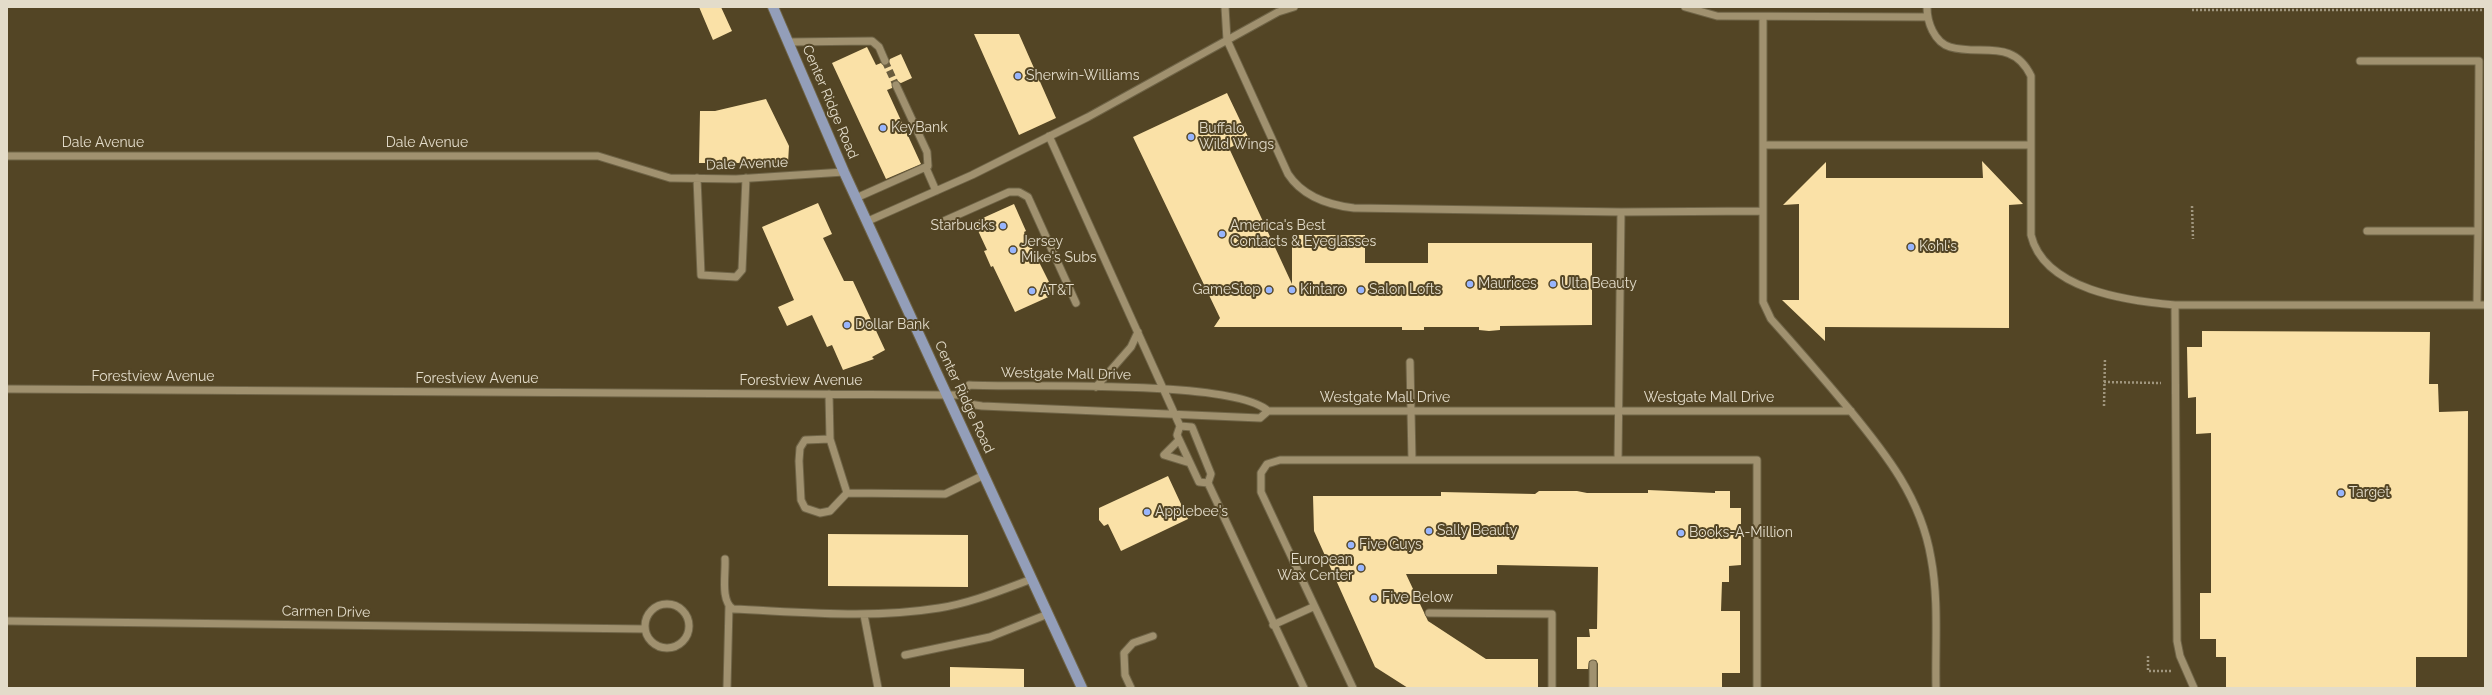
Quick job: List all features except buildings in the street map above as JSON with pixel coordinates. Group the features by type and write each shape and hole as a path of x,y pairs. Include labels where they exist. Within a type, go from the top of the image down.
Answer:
{"main road":[{"name":"Center Ridge Road","path":"773,7 844,172 868,221 1082,688"}],"street":[{"path":"1225,7 1227,40 1288,174 1303,192 1315,198 1354,208 1621,212 1762,211"},
{"path":"868,221 936,191 1100,111 1278,12 1294,7"},
{"path":"1685,7 1716,16 1927,17"},
{"path":"1927,7 1927,17 1933,31 1950,47 1997,50 2014,56 2026,65 2031,76 2031,235 2033,246 2041,258 2086,287 2114,297 2176,305 2485,305"},
{"path":"1763,16 1762,293 1765,310 1771,319 1870,433 1901,478 1922,524 1934,578 1936,688"},
{"path":"789,42 872,41 879,47 885,61"},
{"path":"2360,62 2479,61 2477,305"},
{"path":"856,198 926,168 929,162 927,152 896,86"},
{"path":"1049,136 1180,426 1177,435 1179,440 1199,482 1208,483"},
{"path":"1763,145 2031,145"},
{"name":"Dale Avenue","path":"7,156 598,156 670,178 746,178 844,172"},
{"path":"926,168 936,191"},
{"path":"697,178 701,275 736,277 742,270 746,178"},
{"path":"937,224 1009,192 1019,192 1028,197 1076,303"},
{"path":"1618,460 1621,212"},
{"path":"2368,231 2478,231"},
{"path":"2176,305 2177,641 2180,656 2194,688"},
{"path":"1096,387 1130,347 1138,332"},
{"path":"1410,362 1412,460"},
{"name":"Westgate Mall Drive","path":"1268,411 1261,404 1236,397 1164,390 1096,387 969,385 961,395 969,404 982,406 1175,416 1260,418 1268,411 1851,411"},
{"name":"Forestview Avenue","path":"7,389 947,395"},
{"path":"829,394 830,439 847,493"},
{"path":"947,395 961,395"},
{"path":"1180,426 1192,427 1211,474 1208,483 1273,625 1304,688"},
{"path":"830,439 806,440 800,448 801,500 805,508 820,513 830,512 847,493 945,494 984,476"},
{"path":"1179,440 1164,455 1190,463"},
{"path":"1353,688 1313,607 1261,492 1260,478 1263,468 1272,462 1280,460 1757,460 1757,688"},
{"path":"726,559 726,599 729,606 727,688"},
{"path":"729,606 733,609 864,615 940,608 982,597 1032,579"},
{"path":"661,605 676,606 684,612 688,621 689,630 684,641 672,648 657,647 649,640 645,628 646,619 651,611 661,605"},
{"path":"1273,625 1313,607"},
{"path":"1429,613 1552,614 1552,688"},
{"path":"905,655 990,637 1048,614"},
{"path":"864,615 878,688"},
{"name":"Carmen Drive","path":"7,621 645,628"},
{"path":"1131,688 1125,675 1124,653 1133,643 1153,636"},
{"path":"1592,688 1593,664"}],"path":[{"path":"2192,10 2485,10"},
{"path":"2192,206 2192,239"},
{"path":"2104,406 2105,358"},
{"path":"2104,382 2161,383"},
{"path":"2148,656 2148,671 2175,672"}],"tunnel":[{"path":"885,61 896,85"}],"place":[{"name":"Sherwin-Williams","path":"1018,76"},
{"name":"KeyBank","path":"883,128"},
{"name":"Buffalo Wild Wings","path":"1191,137"},
{"name":"Starbucks","path":"1003,226"},
{"name":"America's Best Contacts & Eyeglasses","path":"1222,234"},
{"name":"Kohl's","path":"1911,247"},
{"name":"Jersey Mike's Subs","path":"1013,250"},
{"name":"Maurices","path":"1470,284"},
{"name":"Ulta Beauty","path":"1553,284"},
{"name":"GameStop","path":"1269,290"},
{"name":"Kintaro","path":"1292,290"},
{"name":"Salon Lofts","path":"1361,290"},
{"name":"AT&T","path":"1032,291"},
{"name":"Dollar Bank","path":"847,325"},
{"name":"Target","path":"2341,493"},
{"name":"Applebee's","path":"1147,512"},
{"name":"Sally Beauty","path":"1429,531"},
{"name":"Books-A-Million","path":"1681,533"},
{"name":"Five Guys","path":"1351,545"},
{"name":"European Wax Center","path":"1361,568"},
{"name":"Five Below","path":"1374,598"}]}
